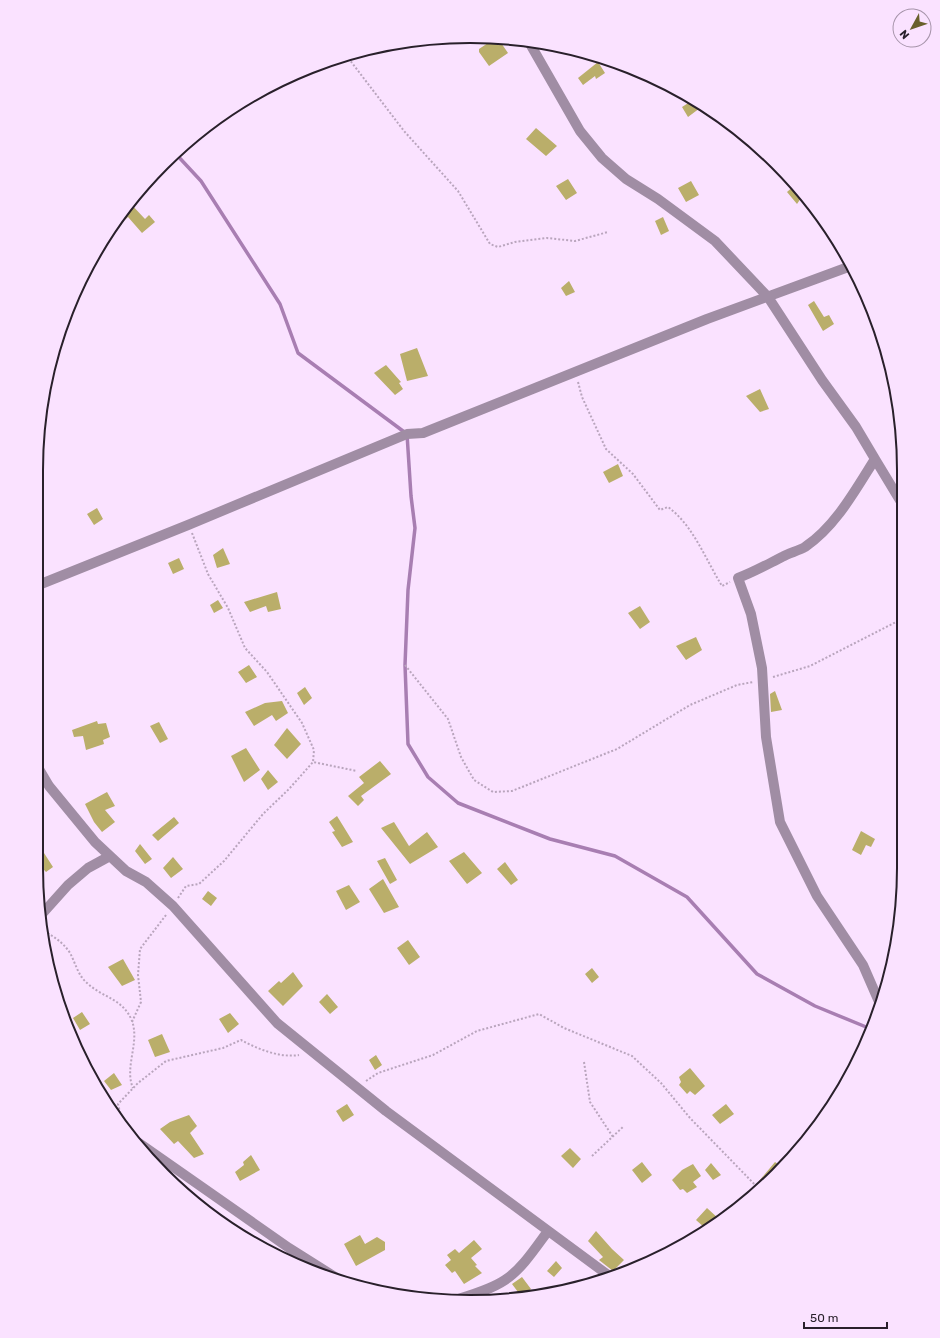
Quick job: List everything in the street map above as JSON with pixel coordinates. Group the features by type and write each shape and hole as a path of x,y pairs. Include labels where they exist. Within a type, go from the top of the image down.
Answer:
{"street":[{"path":"532,48 580,131 602,158 626,179 658,199 715,241 768,297 822,380 856,427 897,495"},
{"path":"43,583 188,526 407,434 423,433 572,373 846,268"},
{"path":"875,459 844,506 825,529 805,547 783,556 759,570 738,578 751,614 764,680 766,737 780,822 817,896 863,965 877,996"},
{"path":"43,776 49,786 95,842 126,870 146,882 173,906 277,1023 357,1087 605,1273"},
{"path":"46,910 68,885 88,868 110,856"},
{"path":"149,1150 289,1248 318,1266"},
{"path":"471,1295 487,1290 506,1280 528,1257 548,1231"}],"path":[{"path":"350,61 404,131 458,191 490,244 498,247 515,242 547,238 575,242 594,238 608,232"},
{"path":"572,373 578,382 582,397 606,449 633,474 660,510 668,507 681,517 687,529 702,548 722,586 738,578"},
{"path":"132,1022 141,1002 138,975 140,949 173,906 186,886 199,884 224,861 263,814 290,788 313,762 314,750 302,723 267,672 245,648 228,608 208,574 188,526"},
{"path":"406,665 448,719 461,757 474,780 493,792 512,791 617,749 690,705 737,685 764,680 810,666 897,622"},
{"path":"313,762 357,771"},
{"path":"48,934 58,939 69,952 85,982 123,1005 132,1022 134,1043 130,1080 133,1088"},
{"path":"357,1087 378,1073 433,1055 477,1031 538,1014 564,1028 632,1056 661,1083 690,1118 756,1186"},
{"path":"121,1113 118,1104 133,1088 166,1062 223,1048 241,1040 260,1050 291,1056 304,1054"},
{"path":"584,1062 590,1102 614,1137"},
{"path":"592,1156 624,1126"}],"building":[{"path":"487,44 502,44 508,53 489,66 479,52 479,49"},
{"path":"597,63 599,64 605,73 596,79 595,76 583,85 578,78"},
{"path":"688,103 698,109 688,117 682,107"},
{"path":"536,128 557,146 546,156 526,139"},
{"path":"568,179 577,193 566,200 556,186"},
{"path":"691,181 699,195 686,202 678,188"},
{"path":"791,188 800,199 797,204 787,192"},
{"path":"134,207 145,219 149,215 155,222 142,233 128,217 123,222"},
{"path":"663,217 669,231 661,235 655,221"},
{"path":"569,281 575,292 566,296 561,288"},
{"path":"814,301 824,317 829,315 834,324 823,331 808,305"},
{"path":"417,348 428,376 407,381 400,354"},
{"path":"386,365 401,382 399,383 403,389 395,395 374,373"},
{"path":"760,389 769,409 760,412 746,396"},
{"path":"618,464 623,476 609,483 603,472"},
{"path":"97,508 103,519 94,525 87,514"},
{"path":"223,548 230,564 217,568 213,555"},
{"path":"179,558 184,569 173,574 168,563"},
{"path":"277,592 281,609 268,612 266,606 250,612 244,602"},
{"path":"218,600 223,608 214,613 210,605"},
{"path":"640,606 650,622 640,629 628,613"},
{"path":"696,637 702,650 686,660 676,646"},
{"path":"249,665 257,677 246,683 238,672"},
{"path":"305,687 312,698 304,705 297,693"},
{"path":"775,691 782,710 771,712 770,694"},
{"path":"282,701 288,713 276,721 272,715 254,726 245,712 265,703"},
{"path":"97,721 98,724 106,723 110,737 103,740 104,744 86,750 83,736 74,737 72,730"},
{"path":"159,722 168,739 160,743 150,726"},
{"path":"287,728 301,744 287,759 274,745"},
{"path":"246,748 260,770 244,782 231,756"},
{"path":"380,761 391,774 361,796 364,800 358,806 348,796 364,783 359,777"},
{"path":"268,770 278,782 268,790 261,779"},
{"path":"107,792 115,806 105,810 115,822 102,832 94,822 85,804"},
{"path":"337,816 353,842 342,847 332,832 335,831 329,822"},
{"path":"174,817 179,823 158,841 152,835"},
{"path":"394,822 409,846 427,832 438,847 410,864 381,828"},
{"path":"861,831 875,839 871,847 866,845 861,855 852,850"},
{"path":"140,844 152,859 145,864 135,851"},
{"path":"464,852 482,873 467,884 449,861"},
{"path":"43,854 53,867 46,872 43,869"},
{"path":"173,857 183,869 171,878 163,868"},
{"path":"385,858 397,880 390,884 377,861"},
{"path":"505,862 518,880 511,885 497,869"},
{"path":"383,879 399,907 384,913 369,889"},
{"path":"349,885 360,902 346,910 336,891"},
{"path":"208,891 217,898 211,906 202,899"},
{"path":"408,940 420,957 409,965 397,948"},
{"path":"123,959 135,980 122,986 108,967"},
{"path":"592,968 599,977 592,983 585,974"},
{"path":"293,972 303,986 283,1006 268,991 279,981 281,983"},
{"path":"327,994 338,1007 330,1014 319,1002"},
{"path":"82,1012 90,1024 80,1030 73,1018"},
{"path":"230,1013 239,1024 228,1033 219,1019"},
{"path":"162,1034 170,1052 155,1057 148,1040"},
{"path":"376,1055 382,1065 375,1070 369,1060"},
{"path":"690,1068 705,1086 695,1095 690,1091 687,1094 679,1085 681,1082 679,1077"},
{"path":"114,1073 122,1085 111,1090 104,1081"},
{"path":"347,1104 354,1115 343,1122 336,1111"},
{"path":"726,1104 734,1114 720,1124 712,1115"},
{"path":"189,1115 197,1126 190,1133 204,1154 194,1158 178,1141 174,1144 160,1129 170,1122"},
{"path":"570,1148 581,1159 573,1168 561,1156"},
{"path":"251,1155 260,1170 240,1181 235,1172 244,1165 243,1162"},
{"path":"642,1162 652,1175 642,1183 632,1170"},
{"path":"775,1162 778,1164 760,1182"},
{"path":"711,1163 721,1175 713,1180 705,1170"},
{"path":"693,1164 701,1176 693,1182 697,1187 687,1193 683,1189 680,1190 672,1180 682,1170"},
{"path":"707,1208 716,1217 703,1226 696,1220"},
{"path":"596,1231 624,1260 612,1270 599,1260 603,1257 588,1241"},
{"path":"360,1235 365,1244 377,1237 385,1242 385,1250 356,1266 344,1244"},
{"path":"474,1240 482,1249 471,1258 477,1265 475,1266 482,1273 464,1284 455,1271 452,1273 445,1265 451,1260 447,1255 455,1249 459,1253"},
{"path":"556,1261 562,1268 554,1277 547,1271"},
{"path":"522,1277 531,1289 518,1292 512,1284"}],"waterway":[{"path":"179,157 201,181 280,304 298,353 407,434 411,496 415,528 408,590 405,665 408,744 428,777 458,803 550,839 615,856 687,897 757,974 815,1006 866,1027"}]}
